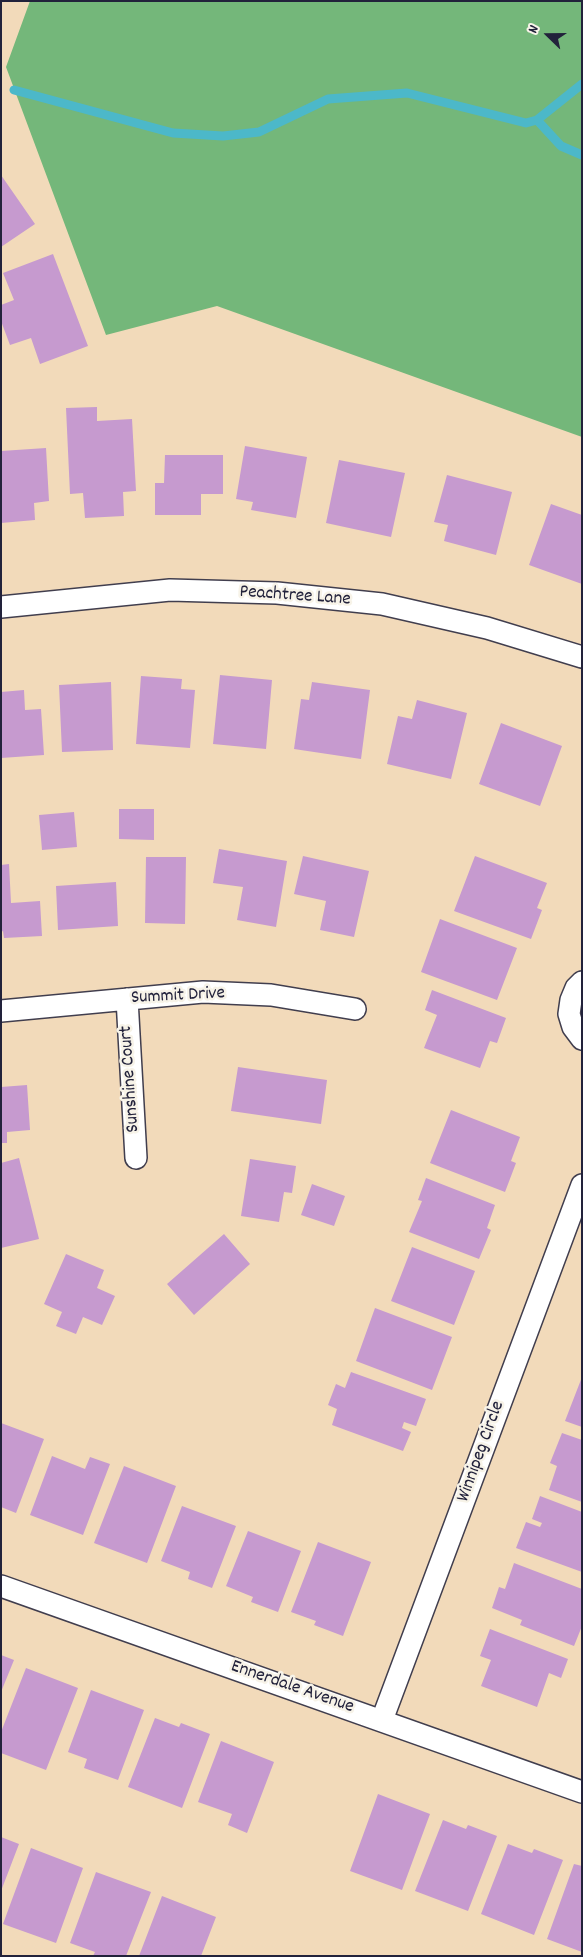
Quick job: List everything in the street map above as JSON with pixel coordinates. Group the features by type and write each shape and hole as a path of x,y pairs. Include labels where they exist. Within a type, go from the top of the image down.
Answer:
{"street":[{"name":"Peachtree Lane","path":"1,606 170,590 277,593 382,604 487,628 582,658"},
{"path":"582,982 576,988 570,1000 569,1014 573,1027 582,1038"},
{"name":"Summit Drive","path":"1,1012 203,992 271,995 355,1009"},
{"name":"Sunshine Court","path":"127,999 136,1158"},
{"name":"Winnipeg Circle","path":"382,1720 582,1184"},
{"name":"Ennerdale Avenue","path":"1,1586 582,1792"}],"green space":[{"path":"30,1 582,1 582,437 217,306 106,335 6,67"}],"building":[{"path":"1,175 35,224 1,247"},
{"path":"53,254 88,346 40,364 31,338 10,345 1,321 1,305 14,300 3,273"},
{"path":"97,407 97,421 132,419 136,491 123,492 124,516 85,518 83,493 70,494 66,408"},
{"path":"245,446 307,457 296,518 251,510 253,502 236,499"},
{"path":"46,448 49,501 34,503 35,520 1,523 1,451"},
{"path":"165,455 223,455 223,494 201,494 201,515 155,515 155,483 164,483"},
{"path":"339,460 405,473 391,537 326,523"},
{"path":"447,475 512,492 496,555 444,541 448,525 434,522"},
{"path":"551,504 582,515 582,584 529,565"},
{"path":"220,675 272,680 266,749 213,744"},
{"path":"141,676 182,679 181,689 195,690 190,748 136,744"},
{"path":"111,682 113,750 62,752 59,685"},
{"path":"312,682 370,690 361,759 294,749 301,699 309,700"},
{"path":"24,690 25,710 41,709 44,755 1,758 1,692"},
{"path":"417,700 467,713 451,779 387,764 398,716 412,719"},
{"path":"501,723 562,746 540,806 479,784"},
{"path":"119,809 154,809 154,840 119,839"},
{"path":"74,812 77,847 42,850 39,815"},
{"path":"219,849 287,861 276,927 237,920 243,887 213,883"},
{"path":"303,856 369,871 354,937 320,930 326,901 294,894"},
{"path":"475,856 547,883 537,908 542,910 531,939 454,911"},
{"path":"146,857 186,857 185,924 145,923"},
{"path":"9,864 11,903 40,901 42,936 4,938 3,931 1,932 1,865"},
{"path":"116,882 118,926 58,930 56,886"},
{"path":"440,919 517,948 497,1000 421,972"},
{"path":"432,990 506,1018 497,1043 490,1041 480,1068 424,1048 437,1015 425,1010"},
{"path":"238,1067 327,1080 321,1124 231,1111"},
{"path":"27,1085 30,1130 7,1132 7,1143 1,1143 1,1087"},
{"path":"451,1110 520,1137 511,1161 516,1163 505,1192 430,1163"},
{"path":"19,1158 39,1239 1,1248 1,1163"},
{"path":"250,1159 296,1166 292,1193 284,1192 279,1222 241,1216"},
{"path":"426,1178 495,1205 487,1228 491,1230 479,1259 409,1232 422,1201 418,1200"},
{"path":"312,1184 345,1196 334,1226 301,1215"},
{"path":"224,1234 250,1264 194,1315 167,1284"},
{"path":"412,1247 475,1271 454,1325 391,1301"},
{"path":"66,1254 104,1270 97,1288 115,1296 102,1325 83,1317 76,1334 56,1326 62,1312 44,1304"},
{"path":"375,1308 452,1337 432,1390 356,1361"},
{"path":"351,1372 426,1399 416,1426 404,1422 402,1428 411,1432 403,1451 332,1425 337,1409 328,1405 336,1384 345,1388"},
{"path":"582,1377 582,1427 565,1421"},
{"path":"1,1423 44,1439 16,1513 1,1507"},
{"path":"562,1433 582,1440 582,1502 549,1490 557,1466 550,1463"},
{"path":"52,1456 85,1469 90,1457 110,1464 83,1535 30,1515"},
{"path":"124,1466 176,1486 147,1563 94,1543"},
{"path":"540,1496 582,1512 582,1572 516,1548 526,1522 540,1527 542,1523 532,1519"},
{"path":"182,1506 236,1526 212,1588 188,1579 190,1572 161,1561"},
{"path":"248,1531 301,1551 278,1612 251,1602 253,1597 226,1586"},
{"path":"318,1542 371,1562 343,1636 314,1625 316,1621 291,1612"},
{"path":"514,1563 582,1589 582,1626 574,1646 520,1625 522,1620 492,1608 499,1587 505,1589"},
{"path":"490,1629 568,1659 561,1678 549,1673 537,1707 481,1686 491,1660 480,1656"},
{"path":"1,1655 14,1660 1,1692"},
{"path":"26,1668 78,1688 46,1770 1,1753 1,1732"},
{"path":"91,1690 144,1710 118,1780 84,1768 87,1759 68,1752"},
{"path":"155,1718 179,1727 181,1723 210,1734 182,1808 128,1787"},
{"path":"221,1741 274,1762 247,1833 228,1825 232,1814 198,1802"},
{"path":"378,1794 430,1814 402,1890 350,1871"},
{"path":"443,1820 466,1829 468,1825 497,1836 468,1911 415,1891"},
{"path":"1,1837 19,1844 1,1891"},
{"path":"508,1844 532,1853 534,1849 563,1860 534,1935 481,1914"},
{"path":"31,1848 83,1868 56,1943 3,1924"},
{"path":"574,1864 582,1866 582,1952 547,1939"},
{"path":"96,1872 151,1892 126,1956 93,1956 95,1952 70,1943"},
{"path":"162,1896 216,1917 201,1956 139,1956"}],"waterway":[{"path":"14,90 173,133 223,136 259,132 328,99 407,93 526,123 537,120 582,84"},
{"path":"537,120 561,146 582,155"}]}
